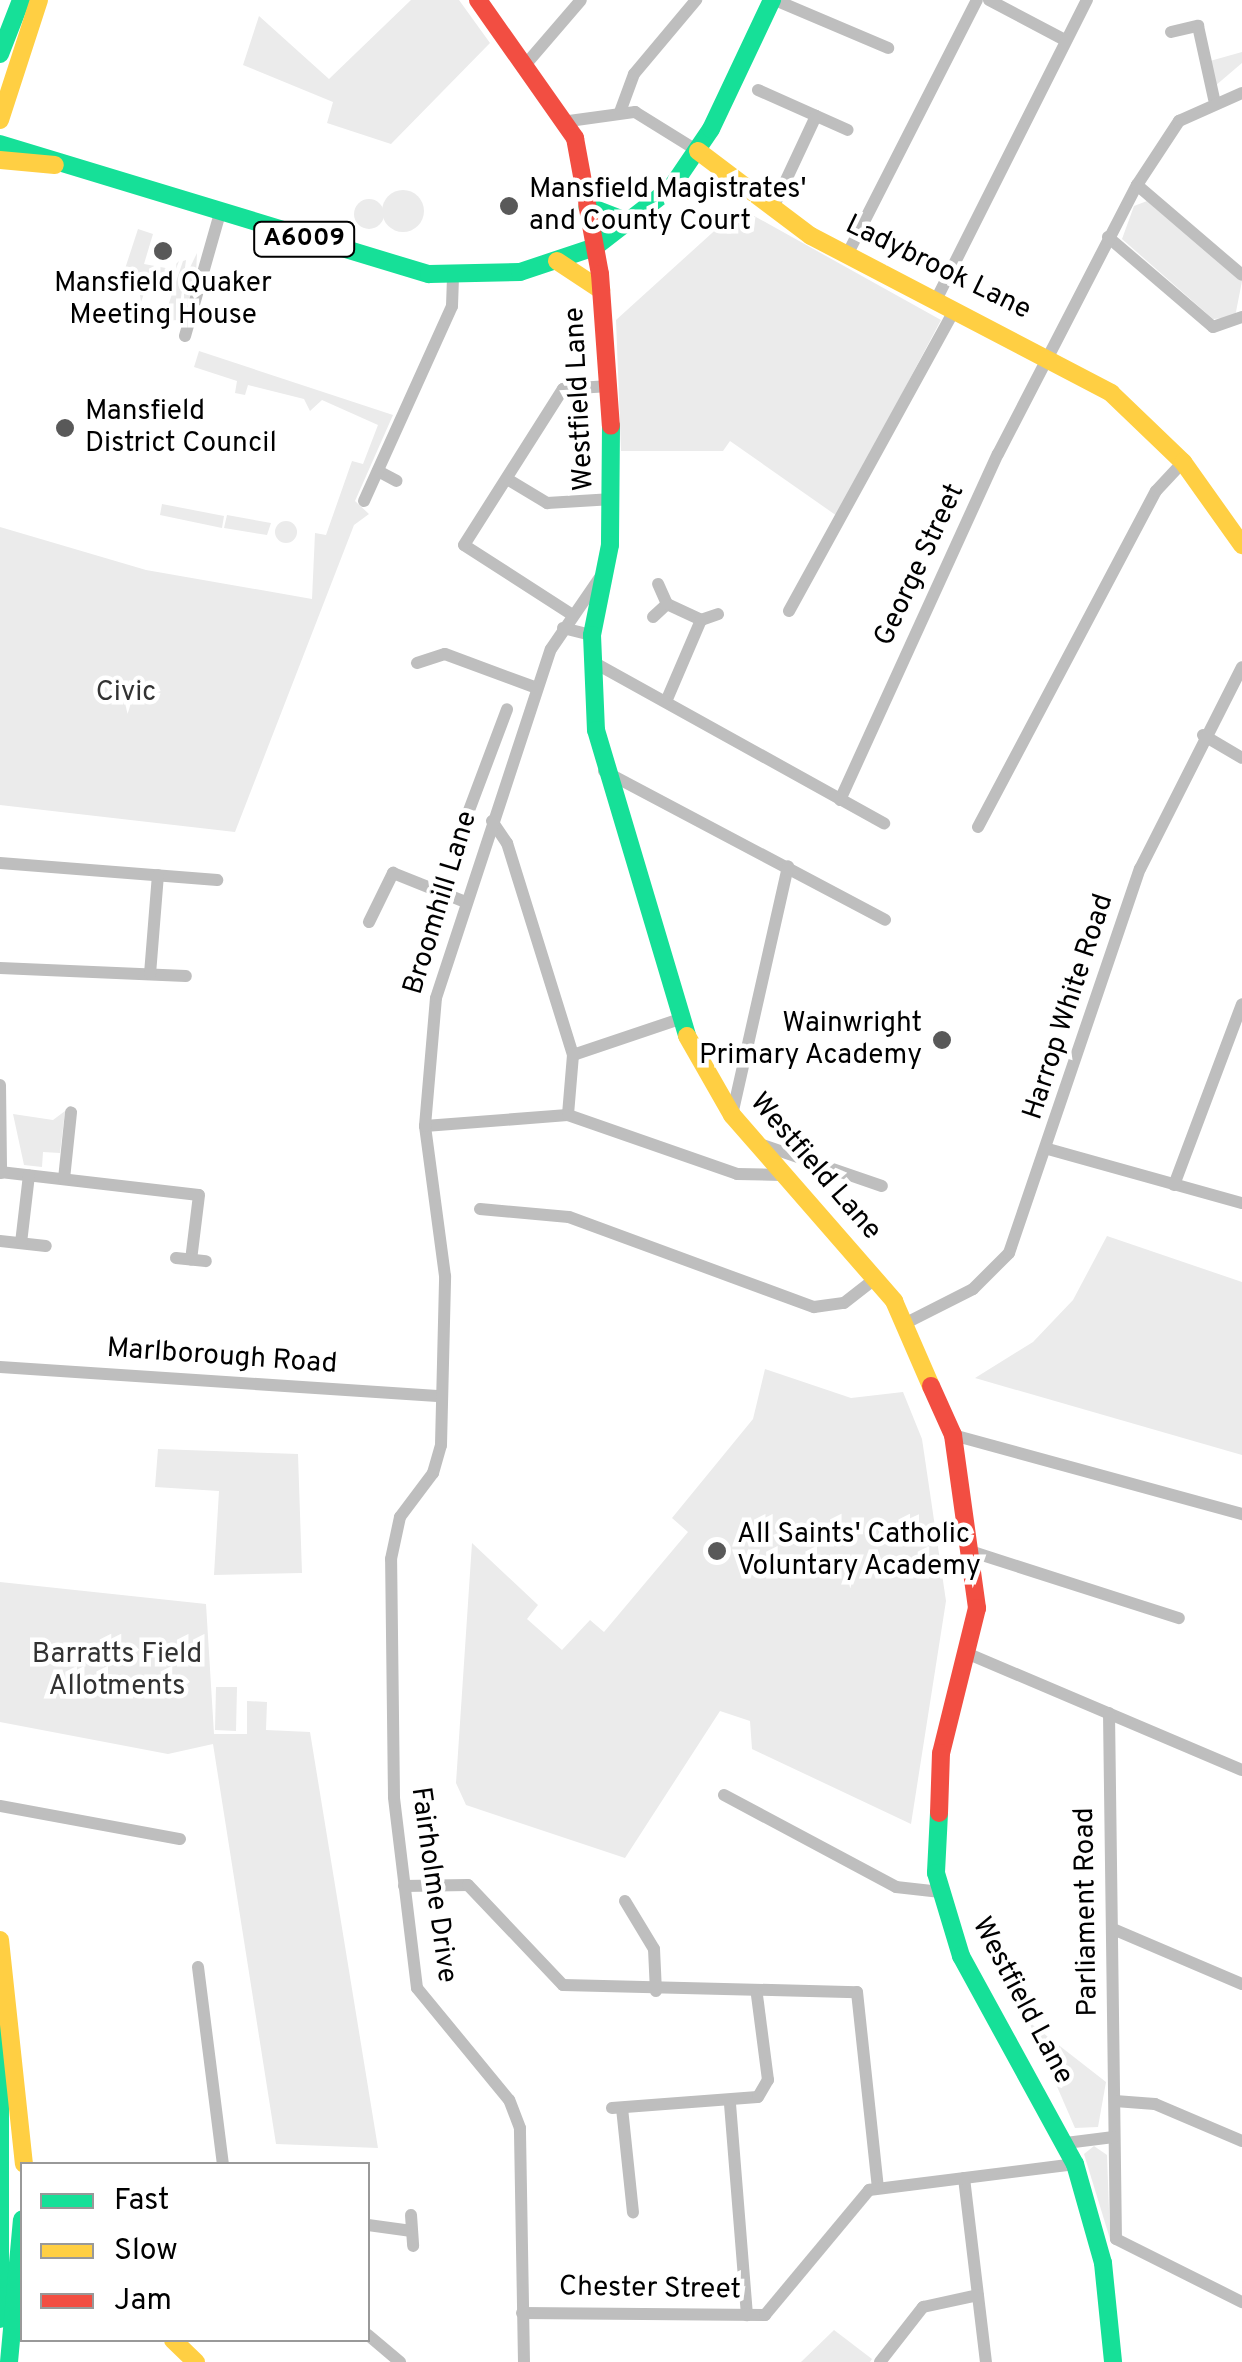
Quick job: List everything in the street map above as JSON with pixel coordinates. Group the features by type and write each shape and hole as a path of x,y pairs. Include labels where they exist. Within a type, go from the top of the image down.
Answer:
{"main road":[{"name":"Westfield Lane","path":"478,0 569,121 588,206 601,290 613,499 606,570 592,635 602,770 676,1020 732,1115 781,1176 876,1279 906,1323 953,1435 976,1554 971,1655 937,1783 941,1892 961,1956 1075,2164 1103,2262 1112,2362"},
{"name":"A6009","path":"0,144 55,165 220,214 453,278 557,262 595,246 631,224 698,151 774,0"},
{"path":"0,54 30,2"},
{"path":"0,120 30,2"},
{"name":"Ladybrook Lane","path":"698,151 772,210 846,257 1047,352 1132,409 1183,462 1242,544"},
{"name":"A6009","path":"0,160 55,165"},
{"path":"588,206 631,224"},
{"path":"557,262 601,290"},
{"path":"0,1940 24,2162"},
{"path":"0,2028 2,2150 10,2175 0,2319"},
{"path":"9,2362 20,2260"},
{"path":"180,2342 196,2362"}],"street":[{"path":"526,64 582,0"},
{"path":"620,112 634,74 696,0"},
{"path":"774,0 888,48"},
{"path":"846,257 977,0"},
{"path":"989,0 1064,40"},
{"path":"936,300 1087,0"},
{"path":"1171,32 1198,26 1214,99 1242,92"},
{"path":"758,90 848,130"},
{"name":"George Street","path":"840,800 1047,352 1108,236 1137,184 1180,121 1214,99"},
{"name":"Ladybrook Lane","path":"569,121 620,112 658,120 698,151"},
{"path":"772,210 816,116"},
{"path":"1137,184 1242,275"},
{"path":"186,336 220,214"},
{"path":"1108,236 1214,326 1242,317"},
{"path":"364,501 452,306 453,278"},
{"path":"789,611 955,309"},
{"path":"572,614 464,544 563,389 608,386"},
{"path":"978,827 1156,491 1183,462"},
{"path":"378,471 397,481"},
{"path":"507,479 547,503 613,499"},
{"name":"Broomhill Lane","path":"442,1396 439,1276 426,1174 436,998 463,901 537,688 572,614 606,570"},
{"path":"658,584 667,604 701,620 718,614"},
{"path":"653,617 667,604"},
{"path":"668,697 701,620"},
{"path":"564,628 592,635"},
{"path":"417,663 445,654 537,688"},
{"path":"592,662 668,697 884,823"},
{"name":"Harrop White Road","path":"906,1323 996,1272 1048,1149 1140,869 1203,735 1242,668"},
{"path":"456,845 507,709"},
{"path":"1203,735 1242,758"},
{"path":"493,745 515,754"},
{"path":"602,770 885,920"},
{"path":"492,821 507,843 572,1056 568,1114"},
{"path":"462,828 486,836"},
{"path":"0,863 217,880"},
{"path":"732,1115 788,866"},
{"path":"369,922 393,873 463,901"},
{"path":"150,974 158,875"},
{"path":"0,968 186,976"},
{"path":"1174,1185 1242,1004"},
{"path":"572,1056 676,1020"},
{"path":"0,1085 0,1172 200,1195 191,1260"},
{"path":"64,1179 71,1112"},
{"path":"426,1126 568,1114 737,1174 781,1176"},
{"path":"754,1142 882,1186"},
{"path":"1048,1149 1242,1203"},
{"path":"21,1243 30,1175"},
{"path":"480,1209 569,1217 814,1307 844,1304 876,1279"},
{"path":"0,1241 46,1246"},
{"path":"176,1258 206,1261"},
{"name":"Marlborough Road","path":"0,1367 442,1396"},
{"name":"Fairholme Drive","path":"442,1396 433,1473 400,1517 391,1558 390,1719 404,1886 417,1988 509,2100 520,2128 524,2362"},
{"path":"953,1435 1242,1514"},
{"path":"976,1554 1179,1618"},
{"path":"971,1655 1242,1770"},
{"name":"Parliament Road","path":"1109,1713 1115,2229 1126,2251 1242,2302"},
{"path":"724,1795 896,1888 941,1892"},
{"path":"0,1806 180,1839"},
{"path":"404,1886 468,1885 563,1985 757,1996 846,1990 864,2000 878,2187 1075,2164"},
{"path":"625,1901 654,1949 656,1991"},
{"path":"1113,1928 1242,1984"},
{"path":"198,1967 223,2162"},
{"path":"632,2212 617,2108 750,2102 768,2080 757,1996"},
{"path":"1115,2101 1155,2104 1242,2141"},
{"path":"730,2104 746,2315"},
{"path":"1066,2143 1114,2137"},
{"path":"964,2178 986,2362"},
{"name":"Chester Street","path":"522,2313 746,2315 773,2311 854,2203 878,2187"},
{"path":"370,2226 413,2238 411,2216"},
{"path":"880,2362 923,2307 978,2295"},
{"path":"370,2337 400,2362"}],"green space":[{"path":"411,0 459,0 490,43 391,144 327,123 333,102 243,65 259,16 329,79"},
{"path":"1242,52 1242,63 1215,86 1210,61"},
{"path":"403,190 418,196 424,211 418,226 403,232 388,226 382,211 388,196"},
{"path":"369,199 380,203 384,214 380,225 369,229 358,225 354,214 358,203"},
{"path":"1147,201 1242,281 1235,317 1213,319 1122,239 1134,206"},
{"path":"747,212 941,320 837,516 730,441 723,451 621,451 616,320 733,214"},
{"path":"138,229 153,234 144,264 171,269 179,261 166,295 146,288 141,302 139,287 121,281"},
{"path":"197,253 196,274 184,317 184,280"},
{"path":"186,260 178,320 163,321 183,261"},
{"name":"Civic","path":"199,351 393,415 355,501 369,514 354,525 235,832 0,805 0,527 146,570 312,599 315,533 326,535 352,461 363,464 378,425 322,400 310,411 304,399 248,385 245,395 235,393 237,381 194,367"},
{"path":"162,504 224,516 222,528 160,515"},
{"path":"227,515 271,523 267,535 224,528"},
{"path":"282,521 290,521 297,532 290,543 282,543 275,536 275,528"},
{"path":"65,1111 60,1153 43,1152 42,1167 24,1165 13,1114 53,1120"},
{"path":"1107,1236 1242,1282 1242,1455 975,1378 1033,1342 1073,1300"},
{"name":"All Saints' Catholic Voluntary Academy","path":"765,1369 851,1398 903,1392 922,1439 946,1601 911,1824 752,1749 750,1721 720,1711 625,1858 466,1805 456,1783 472,1543 538,1605 527,1619 562,1650 590,1620 604,1632 688,1532 672,1518 753,1419"},
{"path":"158,1449 298,1454 302,1573 214,1575 219,1491 155,1487"},
{"name":"Barratts Field Allotments","path":"0,1582 206,1604 214,1734 247,1734 247,1701 267,1702 266,1730 310,1732 378,2148 276,2144 213,1744 168,1754 0,1722"},
{"path":"216,1687 237,1687 236,1731 215,1730"},
{"path":"1029,2022 1106,2082 1098,2127 1075,2128"},
{"path":"1094,2146 1107,2155 1110,2239 1084,2154"},
{"path":"834,2330 872,2359 870,2362 801,2362"}],"traffic: fast":[{"path":"0,54 21,0"},
{"path":"0,144 429,274 520,272 595,247 671,188 711,129 772,0"},
{"path":"587,206 631,223"},
{"path":"611,426 610,545 592,635 596,730 687,1036"},
{"path":"939,1813 936,1873 961,1956 1075,2164 1103,2263 1113,2362"},
{"path":"0,2028 0,2319"},
{"path":"9,2362 20,2242"}],"traffic: slow":[{"path":"0,120 39,0"},
{"path":"698,151 811,236 1111,393 1183,462 1242,545"},
{"path":"0,160 55,165"},
{"path":"557,261 601,290"},
{"path":"687,1036 732,1115 894,1301 931,1386"},
{"path":"0,1940 24,2162"},
{"path":"175,2342 196,2362"}],"traffic: jam":[{"path":"478,0 575,138 600,274 611,426"},
{"path":"931,1386 953,1435 977,1608 941,1753 939,1813"}],"place":[{"name":"Mansfield Magistrates' and County Court","path":"509,206"},
{"name":"Mansfield Quaker Meeting House","path":"163,251"},
{"name":"Mansfield District Council","path":"65,428"},
{"name":"Wainwright Primary Academy","path":"942,1040"},
{"name":"All Saints' Catholic Voluntary Academy","path":"717,1551"}]}
